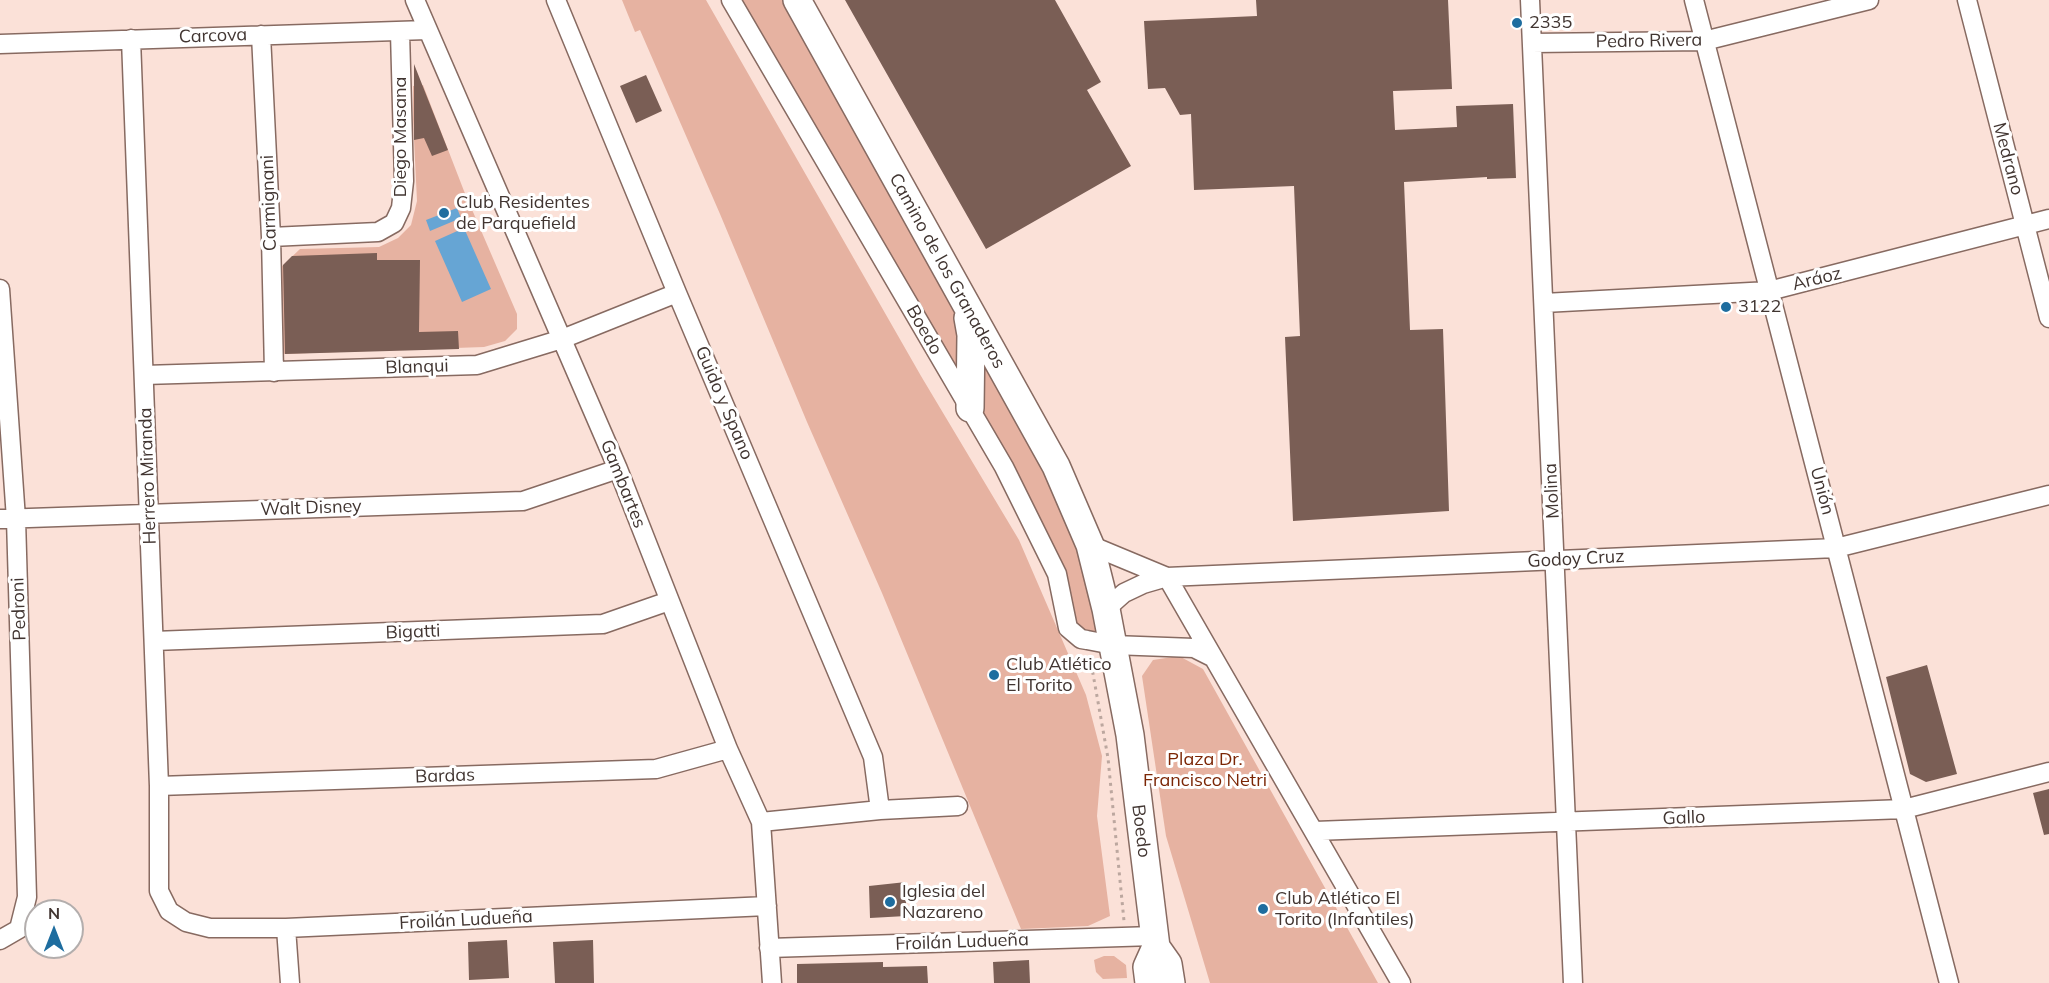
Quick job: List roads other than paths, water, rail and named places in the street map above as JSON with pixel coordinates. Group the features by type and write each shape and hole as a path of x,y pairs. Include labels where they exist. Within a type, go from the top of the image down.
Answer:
{"main road":[{"name":"Camino de los Granaderos","path":"797,0 1056,466 1090,545 1106,609"},
{"path":"966,304 971,335 969,408"},
{"name":"Boedo","path":"1106,609 1130,735 1155,942 1168,964 1171,983"},
{"name":"Boedo","path":"1149,983 1147,967 1155,942"}],"street":[{"name":"Gambartes","path":"415,0 618,469 728,749 761,822 772,983"},
{"name":"Guido y Spano","path":"556,0 873,757 880,810"},
{"name":"Boedo","path":"731,0 1004,467 1057,573 1068,628 1081,639 1113,645 1194,648 1212,657"},
{"name":"Molina","path":"1530,0 1573,983"},
{"name":"Unión","path":"1694,0 1949,983"},
{"name":"Pedro Rivera","path":"1532,43 1704,41 1869,0"},
{"name":"Medrano","path":"1966,0 2049,318"},
{"name":"Carcova","path":"0,44 427,30"},
{"name":"Diego Masana","path":"271,237 378,232 394,223 401,208 404,180 400,32"},
{"name":"Carmignani","path":"261,35 271,237 274,372"},
{"name":"Herrero Miranda","path":"131,39 159,786 159,891 169,911"},
{"name":"Aráoz","path":"1544,303 1769,291 2049,219"},
{"name":"Pedroni","path":"0,289 8,519 27,897 19,929 0,940"},
{"name":"Blanqui","path":"144,375 477,365 562,339 677,292"},
{"name":"Walt Disney","path":"8,519 523,501 618,469"},
{"name":"Godoy Cruz","path":"1106,609 1124,593 1143,584 1167,577 1836,548 2049,495"},
{"path":"1090,545 1167,577 1401,983"},
{"name":"Bigatti","path":"154,642 603,624 669,601"},
{"name":"Bardas","path":"159,786 656,769 728,749"},
{"name":"Gallo","path":"1315,831 1904,809 2049,772"},
{"path":"761,822 880,810 958,806"},
{"name":"Froilán Ludueña","path":"169,911 186,922 210,928 286,928 767,906"},
{"path":"286,928 290,983"},
{"name":"Froilán Ludueña","path":"769,948 1155,942"}],"water":[{"path":"457,208 461,218 430,231 426,220"},
{"path":"464,228 491,289 462,302 435,241"}],"place":[{"name":"2335","path":"1517,23"},
{"name":"Club Residentes de Parquefield","path":"444,213"},
{"name":"3122","path":"1726,307"},
{"name":"Club Atlético El Torito","path":"994,675"},
{"name":"Iglesia del Nazareno","path":"890,902"},
{"name":"Club Atlético El Torito (Infantiles)","path":"1263,909"}],"park label":[{"name":"Plaza Dr. Francisco Netri","path":"1205,770"}]}
